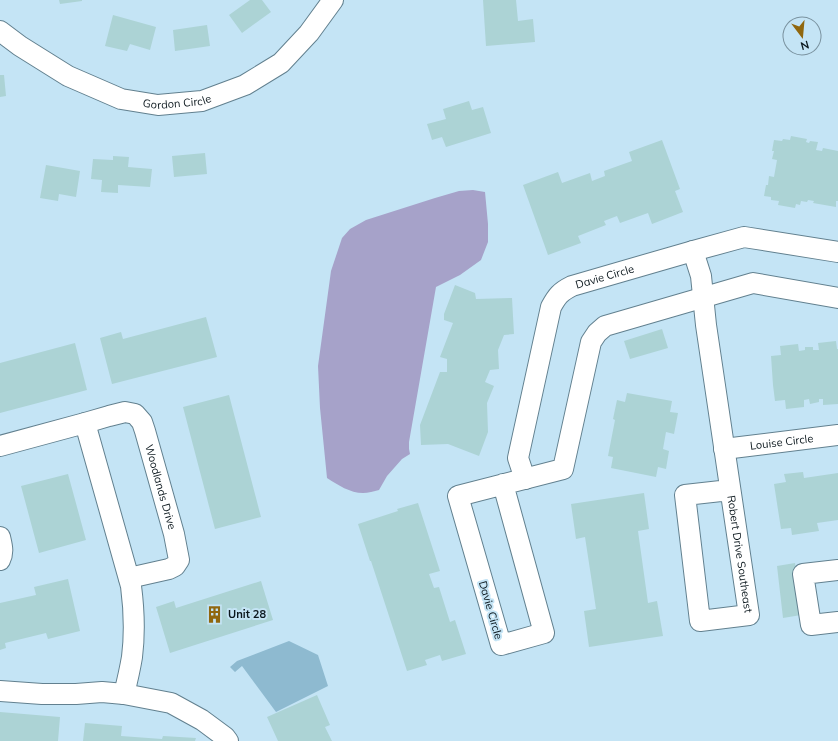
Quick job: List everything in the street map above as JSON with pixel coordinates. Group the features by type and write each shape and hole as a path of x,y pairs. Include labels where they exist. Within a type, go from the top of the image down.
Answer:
{"street":[{"name":"Gordon Circle","path":"0,31 20,46 68,76 122,99 158,105 202,101 245,85 281,62 308,33 333,0"},
{"name":"Davie Circle","path":"525,478 518,458 551,307 556,297 562,291 572,286 744,237 838,252"},
{"name":"Robert Drive Southeast","path":"693,251 701,276 706,325 730,490 748,615 700,621 686,495 730,490"},
{"name":"Davie Circle","path":"503,484 544,633 501,645 458,496 525,478 563,469 591,342 597,333 605,326 753,283 838,298"},
{"name":"Woodlands Drive","path":"0,446 125,412 135,414 142,422 147,438 174,534 179,560 175,566 169,569 129,578"},
{"path":"85,424 129,578 134,607 132,657 124,694"},
{"name":"Louise Circle","path":"724,449 838,435"},
{"path":"0,537 3,549 0,560"},
{"path":"838,570 803,574 811,625 838,622"},
{"path":"0,691 42,694 102,692 124,694 171,703 202,720 228,741"}],"shaded area":[{"path":"473,190 485,192 488,242 481,260 460,275 436,287 409,442 410,454 402,459 387,476 379,490 358,493 349,490 327,478 320,408 318,366 331,271 342,238 350,229 366,220 459,191"},
{"path":"289,641 318,655 328,686 276,712 242,666 235,672 230,667 237,661"}],"building":[{"path":"59,0 82,0 82,1 60,4"},
{"path":"250,0 262,0 271,12 242,33 229,15"},
{"path":"483,0 516,0 518,21 533,19 535,42 486,46"},
{"path":"113,15 156,27 150,50 130,44 127,51 105,46"},
{"path":"207,25 210,46 175,51 173,30"},
{"path":"0,75 4,75 6,96 0,97"},
{"path":"469,101 472,110 483,107 491,133 446,147 442,137 432,140 427,124 446,119 443,109"},
{"path":"791,136 807,139 806,142 809,143 810,141 818,142 816,150 822,151 823,148 838,151 838,201 836,201 836,207 813,203 814,201 808,200 807,202 801,201 800,205 796,204 795,208 778,205 779,201 771,200 771,197 764,196 766,185 768,185 769,176 774,177 777,160 772,159 774,140 790,140"},
{"path":"662,140 680,189 675,191 683,212 652,224 648,213 620,223 617,216 604,221 606,225 578,236 581,243 548,255 523,185 558,172 562,183 590,173 592,181 605,176 604,171 632,161 629,152"},
{"path":"205,153 207,174 174,177 172,156"},
{"path":"113,156 129,157 128,167 152,169 150,187 118,185 118,193 101,192 102,180 91,179 93,159 113,160"},
{"path":"46,165 80,171 76,197 59,194 58,201 40,198"},
{"path":"455,285 475,293 476,299 512,298 514,334 504,335 498,350 499,369 490,370 485,382 494,386 487,403 488,432 479,456 448,444 421,445 420,425 440,372 447,372 447,359 440,357 453,323 444,320 444,314"},
{"path":"206,317 217,357 112,384 100,338 121,332 123,339"},
{"path":"662,329 668,348 630,359 624,341"},
{"path":"836,341 838,349 838,404 823,405 823,399 819,399 819,402 810,404 809,399 804,400 804,407 786,409 785,400 775,401 771,356 781,355 780,346 798,344 799,351 805,350 805,347 813,347 813,350 819,350 818,343"},
{"path":"75,343 87,390 0,413 0,363"},
{"path":"627,393 672,401 670,412 678,413 674,434 666,432 663,449 669,451 666,469 658,467 656,477 611,468 613,457 608,456 617,400 625,402"},
{"path":"229,395 261,517 215,529 183,407"},
{"path":"803,472 804,478 838,473 838,520 817,523 819,531 792,535 791,528 781,529 774,484 786,482 784,474"},
{"path":"68,474 86,540 39,553 21,486"},
{"path":"644,493 649,529 638,531 648,603 657,601 663,636 589,647 584,611 596,609 585,537 576,539 571,504"},
{"path":"418,503 440,571 429,574 434,588 439,587 450,622 455,620 466,654 442,661 440,655 425,660 427,665 407,671 358,524 398,511 397,509"},
{"path":"795,563 801,615 783,618 777,566"},
{"path":"68,579 80,631 48,639 46,633 5,643 6,648 0,650 0,603 36,595 34,587"},
{"name":"Unit 28","path":"261,581 273,620 170,653 156,607 174,601 176,608"},
{"path":"317,695 330,725 325,727 332,741 278,741 267,717"},
{"path":"0,712 60,717 58,741 0,741"},
{"path":"85,723 122,726 121,736 162,739 163,736 196,738 195,741 83,741"}],"place":[{"name":"Unit 28","path":"215,614"}]}
